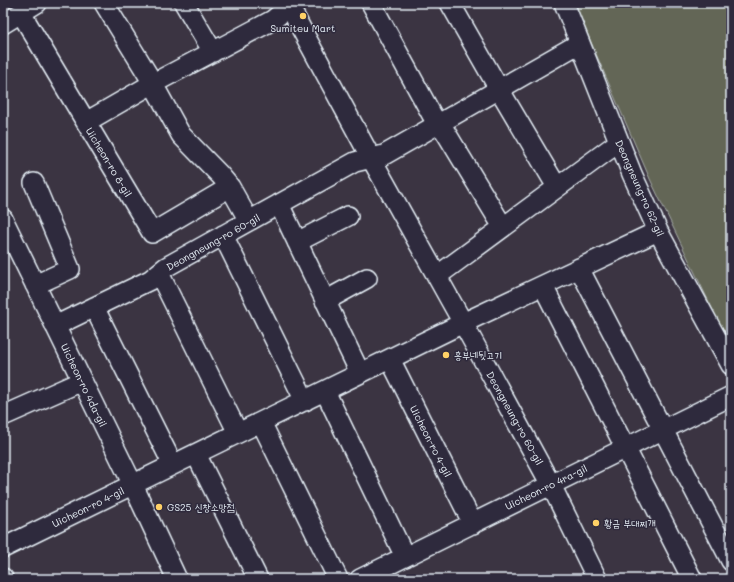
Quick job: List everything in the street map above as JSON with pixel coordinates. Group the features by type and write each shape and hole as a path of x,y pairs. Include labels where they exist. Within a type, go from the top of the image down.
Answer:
{"street":[{"path":"104,3 181,135 230,187 249,221"},
{"path":"184,3 213,52"},
{"path":"371,3 434,117 440,123 502,227"},
{"path":"450,3 498,89 558,187"},
{"name":"Deongneung-ro 62-gil","path":"564,3 632,174 658,231 731,365"},
{"name":"Deongneung-ro 60-gil","path":"86,122 152,84 273,20 289,4 371,158 551,485 597,579"},
{"name":"Uicheon-ro 8-gil","path":"3,24 29,7 86,122 152,233 230,187"},
{"name":"Deongneung-ro 60-gil","path":"55,326 150,280 166,267 355,162 384,155 580,43"},
{"path":"436,276 619,142"},
{"path":"34,183 70,269 35,285"},
{"path":"279,204 360,373"},
{"path":"297,242 348,216"},
{"name":"Uicheon-ro 4da-gil","path":"3,219 133,485"},
{"path":"463,323 658,231"},
{"path":"223,236 305,401"},
{"path":"579,268 731,561"},
{"path":"159,272 238,433"},
{"path":"325,301 366,278"},
{"path":"543,286 692,579"},
{"path":"94,307 173,465"},
{"name":"Uicheon-ro 4-gil","path":"3,548 463,323"},
{"name":"Uicheon-ro 4-gil","path":"390,359 473,524"},
{"path":"3,416 82,381"},
{"path":"325,391 405,557"},
{"name":"Uicheon-ro 4ra-gil","path":"360,579 731,396"},
{"path":"261,422 338,579"},
{"path":"196,454 258,579"},
{"path":"133,485 177,579"}],"green space":[{"path":"574,3 731,3 731,348 650,179"}],"place":[{"name":"Sumiteu Mart","path":"303,16"},
{"name":"흥부네뒷고기","path":"446,355"},
{"name":"GS25 신창소망점","path":"159,507"},
{"name":"황금 부대찌개","path":"596,523"}]}
